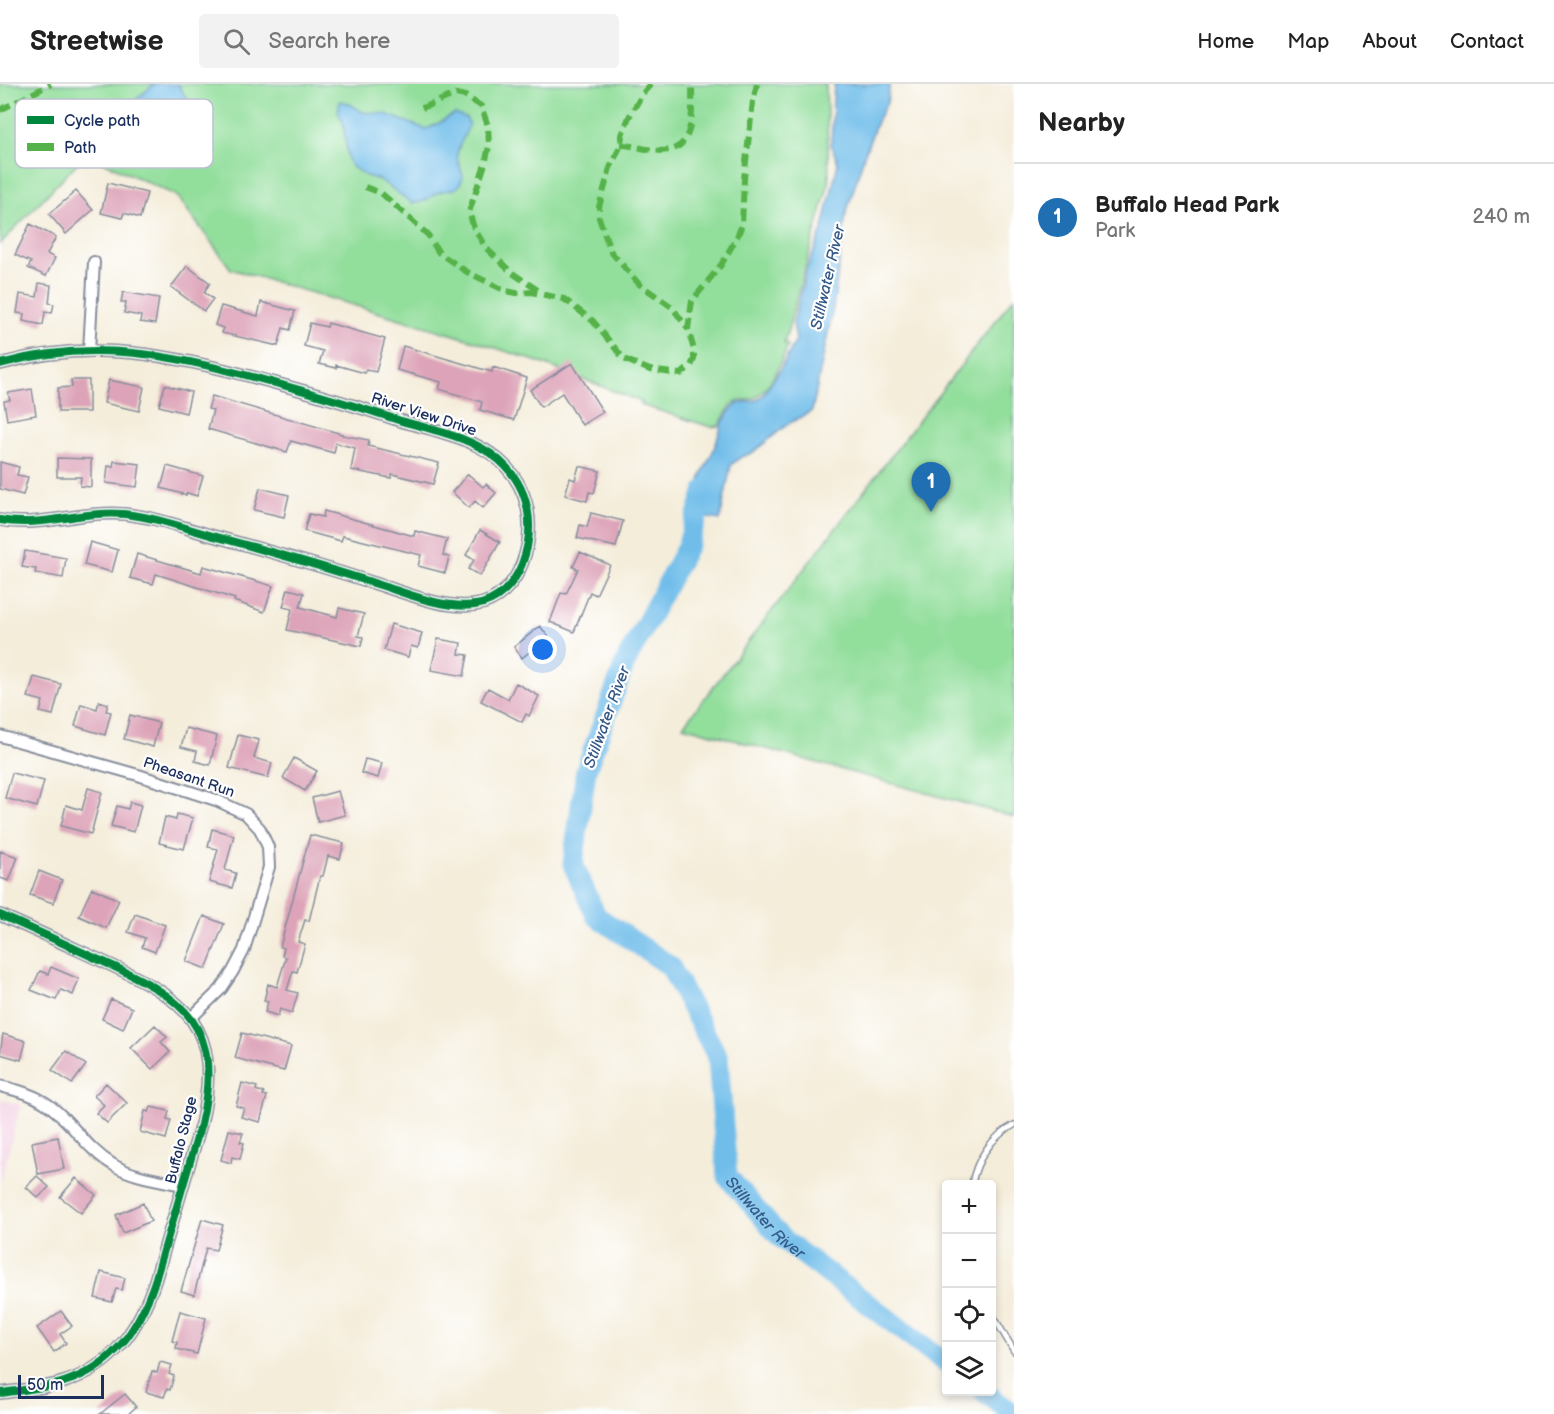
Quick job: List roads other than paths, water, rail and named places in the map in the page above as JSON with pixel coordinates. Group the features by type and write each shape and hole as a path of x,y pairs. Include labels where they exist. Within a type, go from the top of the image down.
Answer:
{"street":[{"path":"89,351 94,262"},
{"name":"River View Drive","path":"0,364 41,355 89,351 147,353 182,358 327,396 459,438 479,447 506,466 518,483 526,501 530,520 529,539 524,558 516,576 505,591 489,602 462,606 412,596 274,553 134,515 101,513 26,522 0,520"},
{"name":"Pheasant Run","path":"0,736 138,775 216,800 246,814 260,829 268,847 269,867 244,950 221,989 191,1018"},
{"name":"Buffalo Stage","path":"0,915 151,984 175,1001 191,1018 204,1045 207,1064 207,1084 201,1124 147,1306 128,1338 99,1364 77,1377 52,1385 0,1393"},
{"path":"0,1086 26,1093 44,1102 97,1153 124,1171 183,1185"}],"lane":[{"path":"973,1180 988,1146 999,1134 1014,1125"},
{"path":"996,1321 1014,1351"}],"water":[{"path":"154,84 178,84 187,99 137,99"},
{"path":"834,84 890,84 887,103 878,119 864,156 846,214 833,308 812,411 788,424 752,453 741,457 731,465 720,520 690,515 702,474 729,412 737,404 757,400 763,395 796,340 793,323 807,268 823,228 838,163 831,145"},
{"path":"340,101 363,112 386,114 425,129 455,114 466,118 469,123 457,157 463,177 461,183 455,189 439,192 425,201 412,203 380,180 366,176 351,166 343,122 338,112"}],"waterway":[{"name":"Stillwater River","path":"705,490 687,547 625,663 586,770 573,864 596,916 670,966 718,1058 727,1176 780,1237 942,1360"},
{"name":"Stillwater River","path":"989,1396 1014,1414"}],"place":[{"name":"Buffalo Head Park","path":"931,512"}]}
